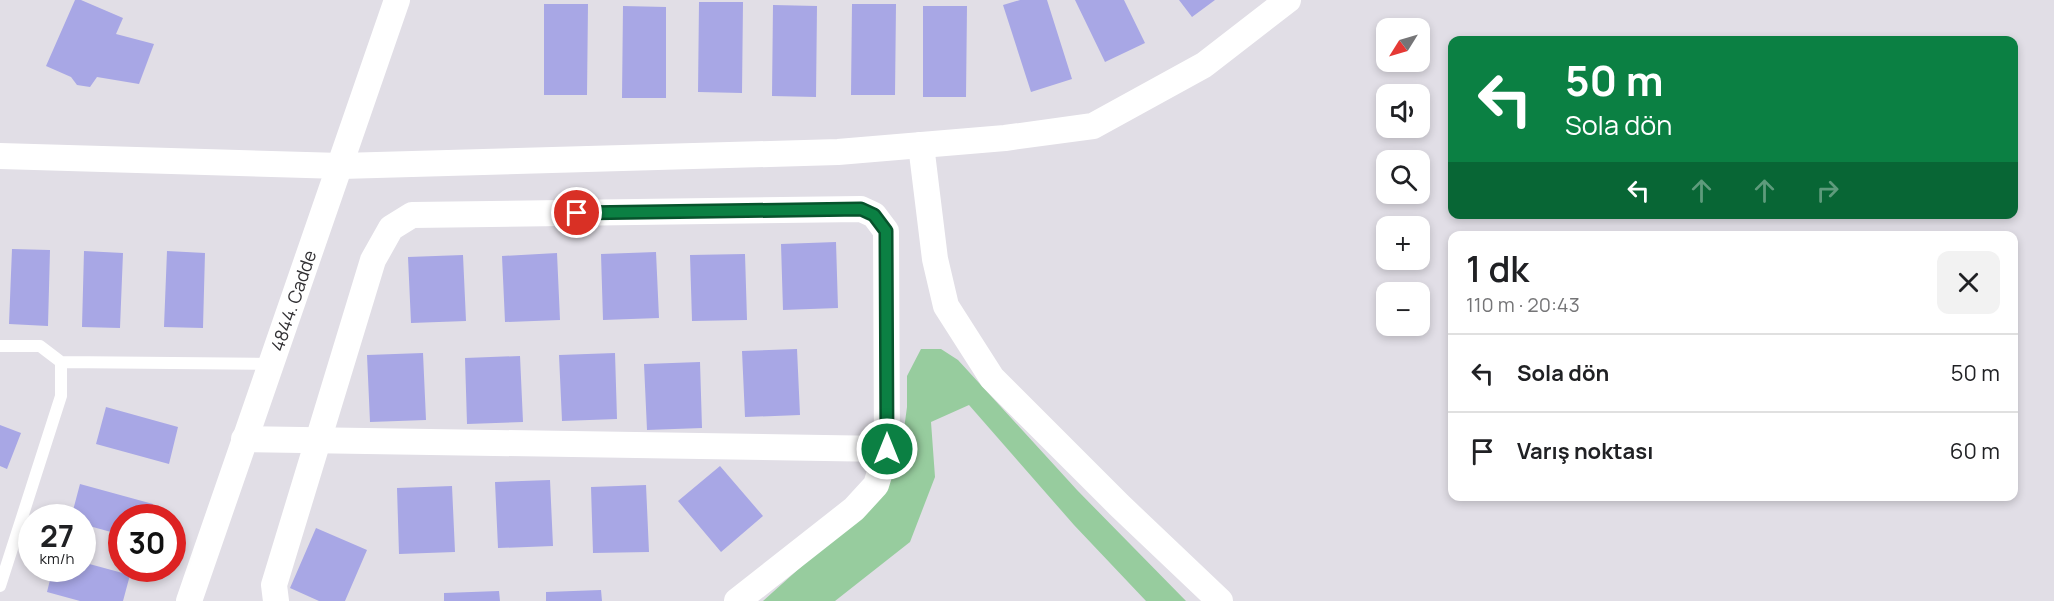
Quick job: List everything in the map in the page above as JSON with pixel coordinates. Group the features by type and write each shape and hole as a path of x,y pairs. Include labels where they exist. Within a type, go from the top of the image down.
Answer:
{"street":[{"name":"4844. Cadde","path":"189,601 397,0"},
{"path":"0,156 341,166 838,152 1005,138 1093,126 1204,65 1288,0"},
{"path":"921,145 935,259 946,306 992,378 1119,505 1220,601"},
{"path":"276,601 274,585 373,260 391,228 412,215 861,209 874,215 886,231 887,449 876,485 854,509 736,601"},
{"path":"244,439 887,449"}],"lane":[{"path":"0,346 40,346 61,362 270,364"},
{"path":"0,586 61,396 61,362"}],"green space":[{"path":"921,349 941,349 958,360 1077,490 1186,601 1146,601 1074,525 969,405 931,422 935,477 910,542 835,601 763,601 881,495 900,459 907,407 907,376"}],"building":[{"path":"75,0 81,0 123,18 116,34 154,44 139,84 97,77 90,87 77,85 71,77 46,66"},
{"path":"1020,0 1047,0 1072,79 1031,92 1003,5"},
{"path":"1075,0 1124,0 1145,43 1105,62"},
{"path":"1179,0 1215,0 1192,17"},
{"path":"699,2 743,2 742,93 698,92"},
{"path":"544,4 588,4 587,95 544,95"},
{"path":"852,4 896,4 895,95 851,95"},
{"path":"773,5 817,6 816,97 772,96"},
{"path":"623,6 666,7 666,98 622,98"},
{"path":"923,6 967,6 966,97 923,97"},
{"path":"836,242 838,308 783,310 781,244"},
{"path":"12,249 50,250 48,326 9,324"},
{"path":"84,251 123,253 120,328 82,327"},
{"path":"167,251 205,253 203,328 164,327"},
{"path":"656,252 659,318 603,320 601,254"},
{"path":"557,253 560,320 505,322 502,256"},
{"path":"745,254 747,320 692,321 690,255"},
{"path":"463,255 466,321 411,323 408,257"},
{"path":"797,349 800,415 745,417 742,351"},
{"path":"423,353 426,420 370,422 367,355"},
{"path":"615,353 617,419 562,421 559,355"},
{"path":"520,356 523,422 467,424 465,358"},
{"path":"700,362 702,428 647,430 644,364"},
{"path":"106,407 178,427 169,464 96,444"},
{"path":"0,425 21,433 7,469 0,466"},
{"path":"720,466 763,516 721,552 678,501"},
{"path":"550,480 553,546 498,548 495,482"},
{"path":"80,484 153,504 108,504 108,531 96,528 96,504 75,504"},
{"path":"646,485 649,552 593,553 591,487"},
{"path":"452,486 455,552 399,554 397,488"},
{"path":"316,528 367,550 345,601 319,601 290,588"},
{"path":"96,566 108,569 108,582 128,582 123,601 80,601 47,592 50,582 96,582"},
{"path":"601,590 602,601 546,601 546,592"},
{"path":"499,591 500,601 444,601 444,593"}],"route":[{"path":"577,213 861,209 874,215 886,231 887,449"}]}
